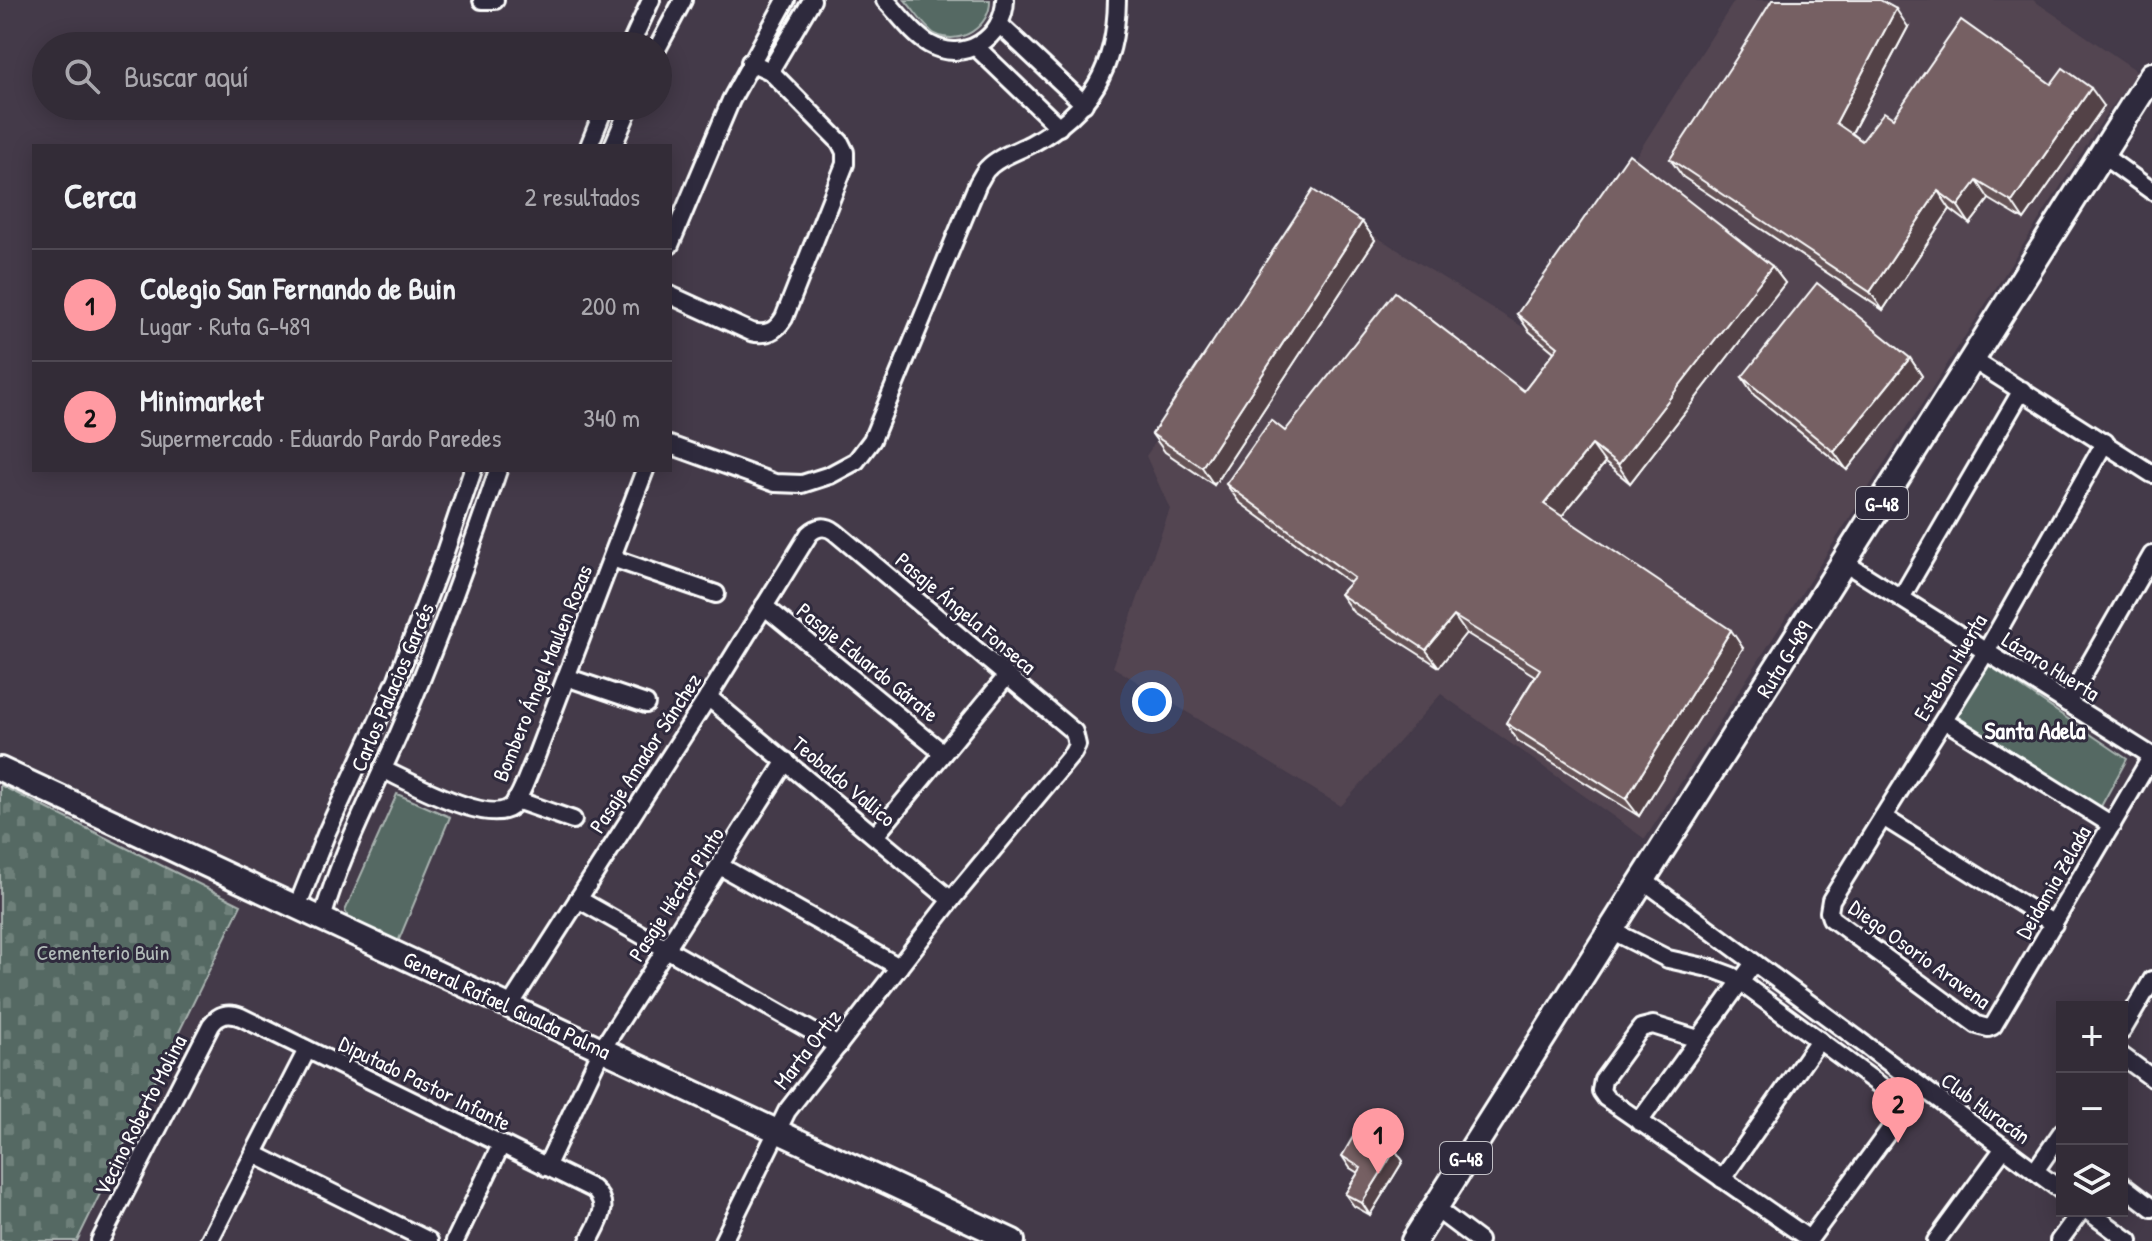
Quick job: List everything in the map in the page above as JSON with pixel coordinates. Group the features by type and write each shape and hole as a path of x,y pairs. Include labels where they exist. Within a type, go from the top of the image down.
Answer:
{"main road":[{"name":"Ruta G-489","path":"1414,1241 2152,75"},
{"name":"General Rafael Gualda Palma","path":"0,769 1013,1241"}],"street":[{"path":"482,0 495,0"},
{"path":"636,32 651,0"},
{"path":"666,32 683,0"},
{"path":"672,240 706,156 750,62 786,0"},
{"path":"770,71 812,0"},
{"path":"885,0 928,43 957,51 976,47 987,39 999,24 1005,0"},
{"path":"672,446 775,483 802,484 830,475 856,461 872,440 978,183 988,167 1059,127 1084,104 1111,54 1117,0"},
{"path":"999,24 1084,104"},
{"path":"976,47 1059,127"},
{"path":"672,296 757,334 770,333 784,318 846,158 840,142 770,71 750,62"},
{"path":"590,144 599,120"},
{"path":"614,144 624,120"},
{"path":"2102,155 2152,191"},
{"path":"1973,360 2152,474"},
{"path":"1901,598 2022,390"},
{"name":"Esteban Huerta","path":"1829,912 1831,900 1986,652 2105,442"},
{"name":"Carlos Palacios Garcés","path":"297,907 327,832 397,679 472,472"},
{"name":"Carlos Palacios Garcés","path":"322,919 342,857 449,608 497,472"},
{"name":"Bombero Ángel Maulen Rozas","path":"382,769 479,812 503,812 513,805 535,759 644,472"},
{"name":"Pasaje Amador Sánchez","path":"509,1007 809,534 821,527"},
{"name":"Pasaje Ángela Fonseca","path":"821,527 835,532 1071,729 1077,740"},
{"path":"2067,703 2152,555"},
{"path":"612,558 716,594"},
{"name":"Lázaro Huerta","path":"1845,563 2152,756"},
{"name":"Pasaje Eduardo Gárate","path":"764,606 943,753"},
{"path":"875,836 1007,676"},
{"path":"566,677 646,704"},
{"name":"Teobaldo Vallico","path":"708,697 951,900"},
{"path":"1944,720 2112,825"},
{"name":"Marta Ortiz","path":"723,1241 787,1111 951,900 1073,753 1077,740"},
{"name":"Deidamia Zelada","path":"1988,1028 1996,1022 2152,756"},
{"name":"Pasaje Héctor Pinto","path":"546,1167 602,1049 786,761"},
{"path":"516,800 573,820"},
{"path":"1883,817 2054,924"},
{"path":"720,866 899,967"},
{"name":"Club Huracán","path":"1643,880 2056,1187"},
{"path":"578,899 838,1046"},
{"name":"Diego Osorio Aravena","path":"1829,912 1835,922 1977,1025 1988,1028"},
{"path":"1611,930 1656,955 1722,971 1908,1106"},
{"path":"1639,1122 1754,963"},
{"path":"2128,1021 2152,980"},
{"name":"Diputado Pastor Infante","path":"224,1015 236,1014 593,1189 602,1200 602,1215 589,1241"},
{"name":"Vecino Roberto Molina","path":"100,1241 211,1025 224,1015"},
{"path":"1698,1039 1653,1025 1641,1028 1603,1080 1601,1091 1639,1122 1808,1240 1922,1088"},
{"path":"1722,1179 1819,1040"},
{"path":"209,1241 307,1050"},
{"path":"2128,1060 2152,1078"},
{"path":"2035,1171 2056,1143"},
{"path":"455,1241 501,1145"},
{"path":"1936,1241 2004,1148"},
{"path":"254,1154 429,1241"},
{"path":"2128,1190 2152,1208"},
{"path":"1435,1208 1479,1241"},
{"path":"2059,1241 2077,1217"},
{"path":"2096,1217 2129,1241"}],"shaded area":[{"path":"1735,0 2033,0 2137,71 2102,121 1645,839 1441,694 1341,806 1113,667 1170,509 1146,456 1320,202 1526,329"}],"green space":[{"path":"905,0 990,0 980,26 954,38 931,31"},
{"path":"1987,664 2127,759 2099,810 1954,719"},
{"name":"Cementerio Buin","path":"0,785 241,905 77,1241 0,1241"},
{"path":"397,794 450,817 398,942 350,921 345,911"}],"building":[{"path":"1772,0 1880,0 1896,9 1836,123 1862,141 1884,112 1893,118 1961,20 2051,84 2063,68 2091,88 2012,202 1977,181 1958,206 1938,191 1870,292 1670,159"},
{"path":"1629,154 1772,266 1618,465 1592,445 1544,504 1731,630 1626,799 1506,723 1540,669 1454,616 1426,650 1340,594 1354,578 1226,484 1271,420 1285,431 1395,292 1524,391 1558,347 1517,314"},
{"path":"1313,190 1362,222 1202,467 1152,434"},
{"path":"1817,283 1910,358 1834,452 1742,377"},
{"path":"1361,1123 1385,1138 1383,1142 1395,1150 1362,1203 1345,1194 1361,1168 1342,1156"}],"place":[{"name":"Minimarket","path":"1898,1143"},
{"name":"Colegio San Fernando de Buin","path":"1378,1174"}],"district":[{"name":"Santa Adela","path":"2035,730"}]}
